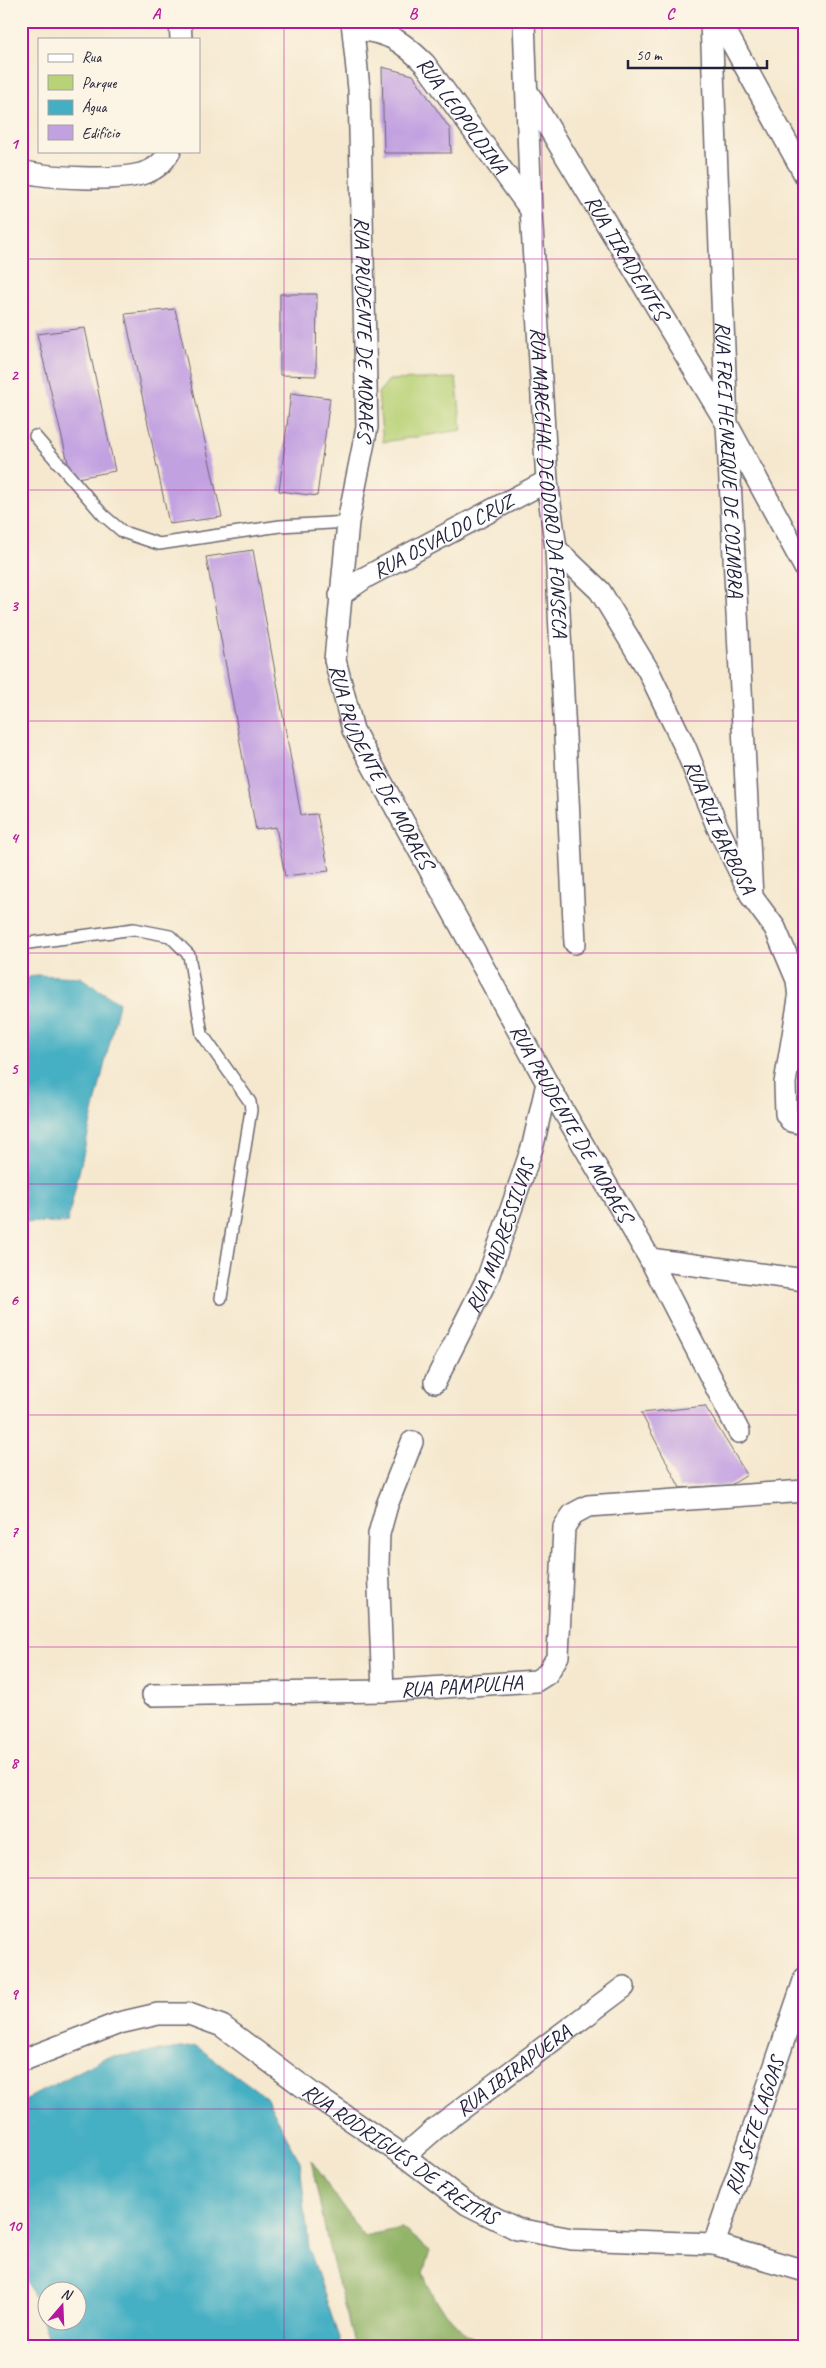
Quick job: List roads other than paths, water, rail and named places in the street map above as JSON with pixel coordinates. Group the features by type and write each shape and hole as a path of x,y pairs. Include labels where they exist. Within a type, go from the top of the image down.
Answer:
{"street":[{"path":"180,21 181,38"},
{"name":"RUA MARECHAL DEODORO DA FONSECA","path":"524,21 531,210 547,481 556,549 575,943"},
{"name":"RUA FREI HENRIQUE DE COIMBRA","path":"712,21 727,424 752,897"},
{"path":"720,21 805,175"},
{"name":"RUA LEOPOLDINA","path":"353,24 380,32 405,44 425,64 531,210"},
{"name":"RUA PRUDENTE DE MORAES","path":"353,24 359,88 367,427 348,522 335,660 354,730 547,1083 650,1260 739,1432"},
{"name":"RUA TIRADENTES","path":"528,93 727,424 805,568"},
{"path":"21,171 66,177 141,174 164,162 169,152"},
{"name":"RUA OSVALDO CRUZ","path":"340,595 366,577 547,481"},
{"name":"RUA RUI BARBOSA","path":"556,549 600,591 648,670 685,747 717,826 752,897 775,928 797,980 799,999 785,1083 786,1114 791,1120 803,1125"},
{"name":"RUA MADRESSILVAS","path":"435,1382 488,1277 533,1145 547,1083"},
{"path":"650,1260 805,1280"},
{"path":"383,1691 378,1564 379,1534 387,1505 412,1442"},
{"name":"RUA PAMPULHA","path":"153,1694 383,1691 536,1681 547,1674 558,1656 564,1527 573,1514 588,1506 805,1491"},
{"name":"RUA SETE LAGOAS","path":"714,2244 805,1978"},
{"name":"RUA IBIRAPUERA","path":"404,2156 435,2129 624,1987"},
{"name":"RUA RODRIGUES DE FREITAS","path":"21,2062 119,2023 158,2014 189,2014 222,2026 313,2094 404,2156 467,2204 517,2229 572,2238 714,2244 805,2270"}],"lane":[{"path":"35,436 103,515 123,532 159,544 280,526 348,522"},
{"path":"21,944 134,929 170,936 189,955 202,1034 250,1102 251,1110 222,1298"}],"water":[{"path":"36,975 80,977 119,1003 67,1223 21,1222 21,980"},
{"path":"196,2046 266,2097 300,2162 309,2248 342,2347 51,2347 45,2330 88,2330 88,2280 38,2280 38,2311 21,2263 21,2102 105,2058"}]}
